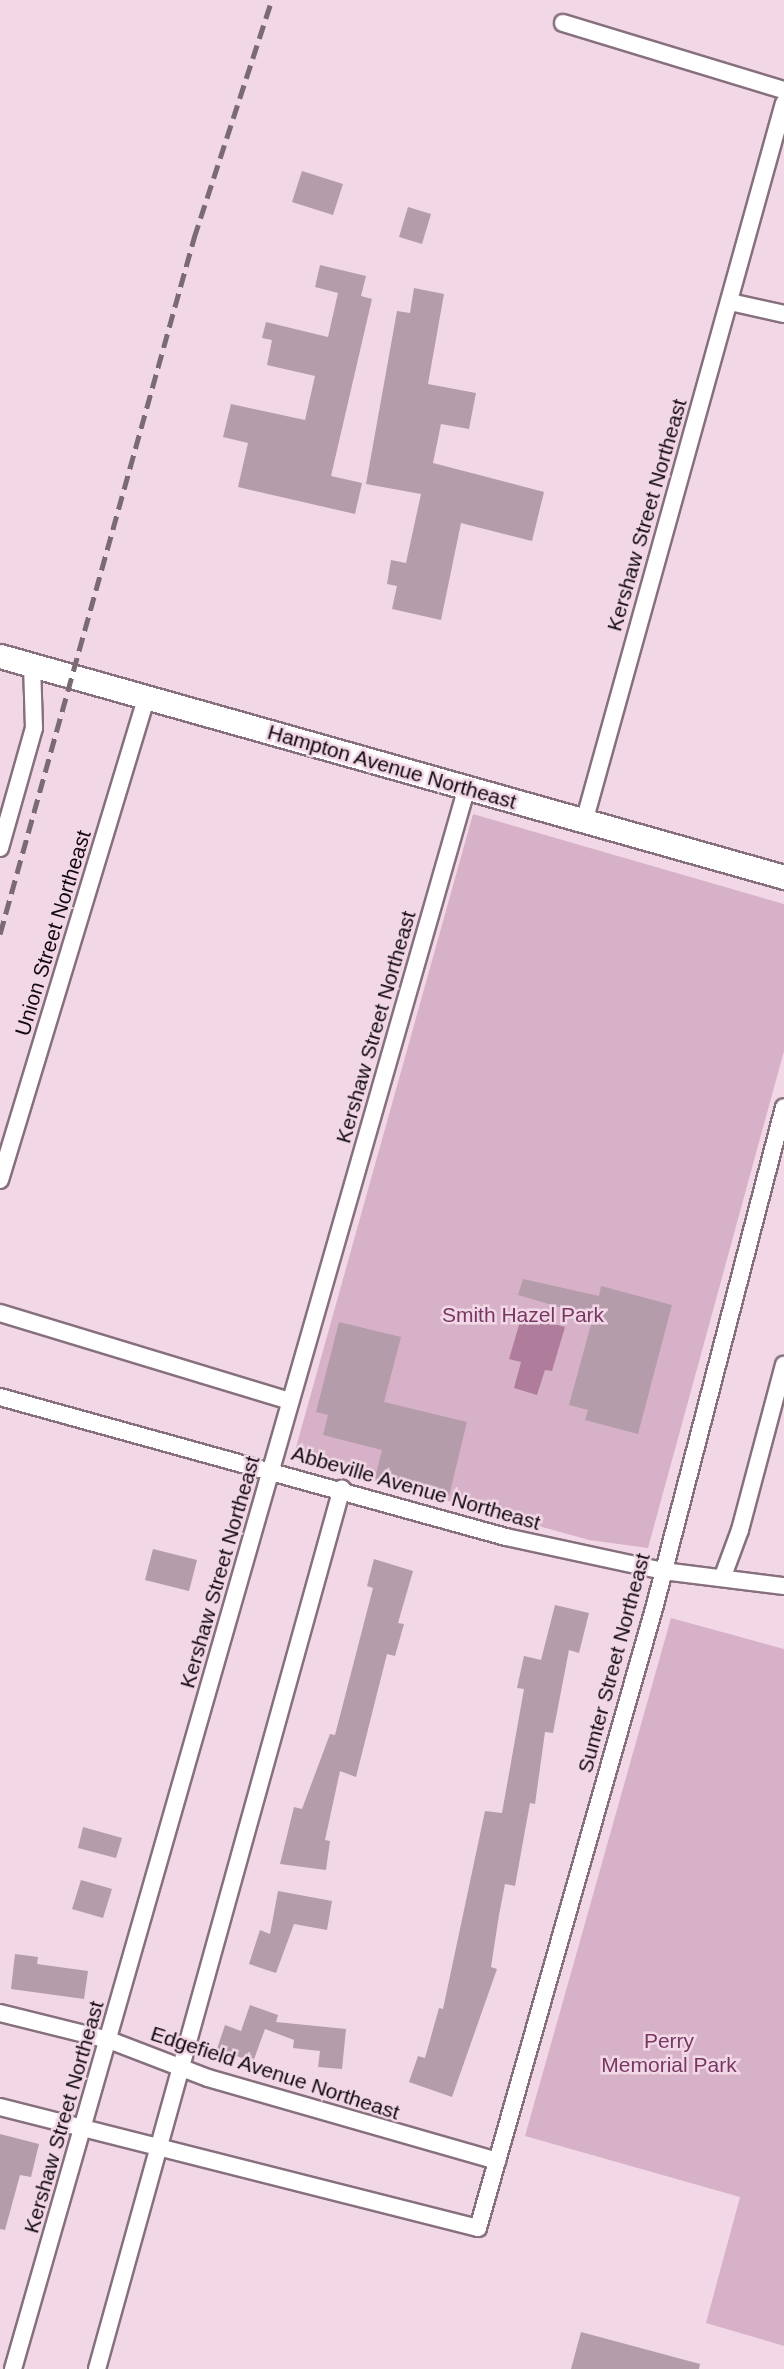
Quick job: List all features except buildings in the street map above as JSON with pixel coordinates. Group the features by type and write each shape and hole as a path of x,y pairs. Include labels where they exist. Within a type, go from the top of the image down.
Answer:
{"street":[{"path":"563,23 784,90"},
{"name":"Kershaw Street Northeast","path":"584,822 784,103"},
{"path":"730,302 784,314"},
{"name":"Hampton Avenue Northeast","path":"0,656 784,877"},
{"path":"0,848 34,728 32,665"},
{"name":"Union Street Northeast","path":"0,1180 146,699"},
{"name":"Kershaw Street Northeast","path":"13,2369 467,787"},
{"name":"Sumter Street Northeast","path":"159,2145 478,2228 663,1571 784,1107"},
{"path":"0,1313 290,1401"},
{"path":"723,1576 740,1530 784,1365"},
{"name":"Abbeville Avenue Northeast","path":"0,1397 342,1488 506,1537 663,1571 723,1576 784,1586"},
{"path":"97,2369 342,1488"},
{"name":"Edgefield Avenue Northeast","path":"0,2013 109,2040 181,2069 496,2161"},
{"path":"0,2107 159,2145"}],"green space":[{"name":"Smith Hazel Park","path":"473,814 784,904 784,1051 648,1548 589,1540 293,1458"},
{"name":"Perry Memorial Park","path":"671,1618 784,1649 784,2346 706,2323 740,2197 525,2136"}],"shaded area":[{"path":"522,1315 565,1327 552,1371 545,1370 537,1395 514,1388 521,1362 509,1359"}],"railway":[{"path":"0,934 194,238 272,0"}]}
